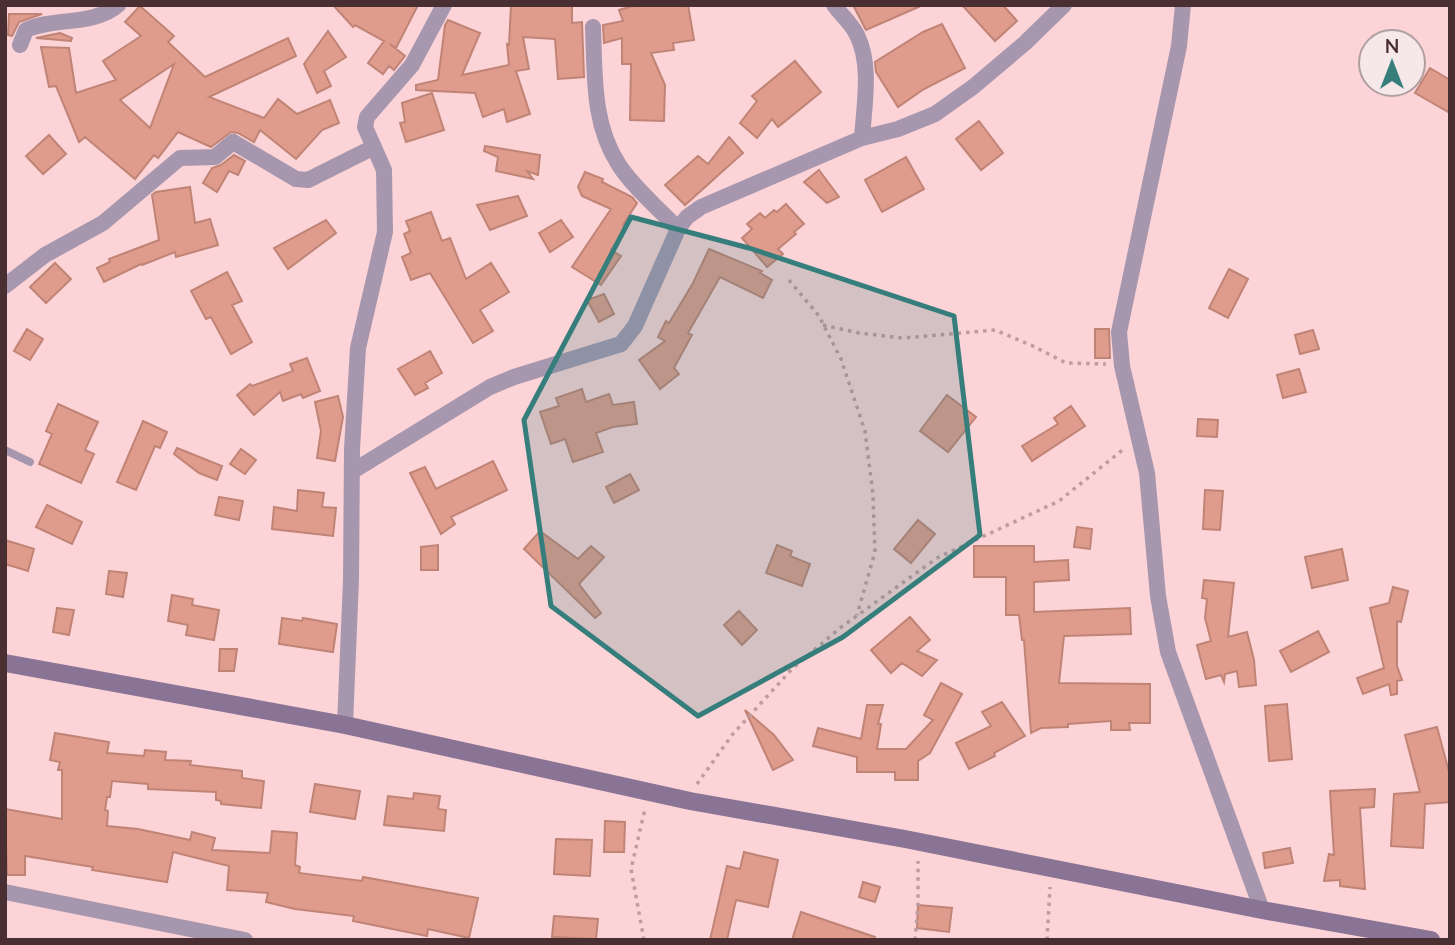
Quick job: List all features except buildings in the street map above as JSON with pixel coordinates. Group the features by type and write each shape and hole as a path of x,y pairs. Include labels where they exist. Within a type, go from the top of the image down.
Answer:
{"main road":[{"path":"5,663 345,725 649,793 1051,868 1262,910 1358,933 1431,940"}],"street":[{"path":"20,45 26,30 39,24 85,19 109,13 118,5"},
{"path":"345,725 358,348 385,232 384,170 365,127 367,117 412,65 444,5"},
{"path":"834,5 856,33 863,50 862,138"},
{"path":"353,471 490,387 621,344 635,326 678,229 687,217 701,207 862,138 898,129 935,114 974,87 1064,5"},
{"path":"1183,5 1179,46 1119,332 1122,366 1147,473 1158,596 1168,652 1262,910"},
{"path":"593,27 597,105 606,142 620,168 678,229"},
{"path":"5,286 45,255 103,223 180,158 215,157 233,142 296,179 308,180 374,147"},
{"path":"5,892 215,937 245,940"}],"lane":[{"path":"5,450 30,462"}],"path":[{"path":"789,280 819,316 841,359 864,431 873,494 875,552 857,616"},
{"path":"823,326 903,338 995,330 1066,363 1122,366"},
{"path":"690,801 699,778 732,736 792,669 857,616 937,558 1059,502 1138,438"},
{"path":"644,940 631,869 649,793"},
{"path":"915,940 918,842"},
{"path":"1047,940 1051,868"}],"highlighted area":[{"path":"631,217 749,248 954,316 980,535 843,637 698,716 551,606 524,420"}]}
